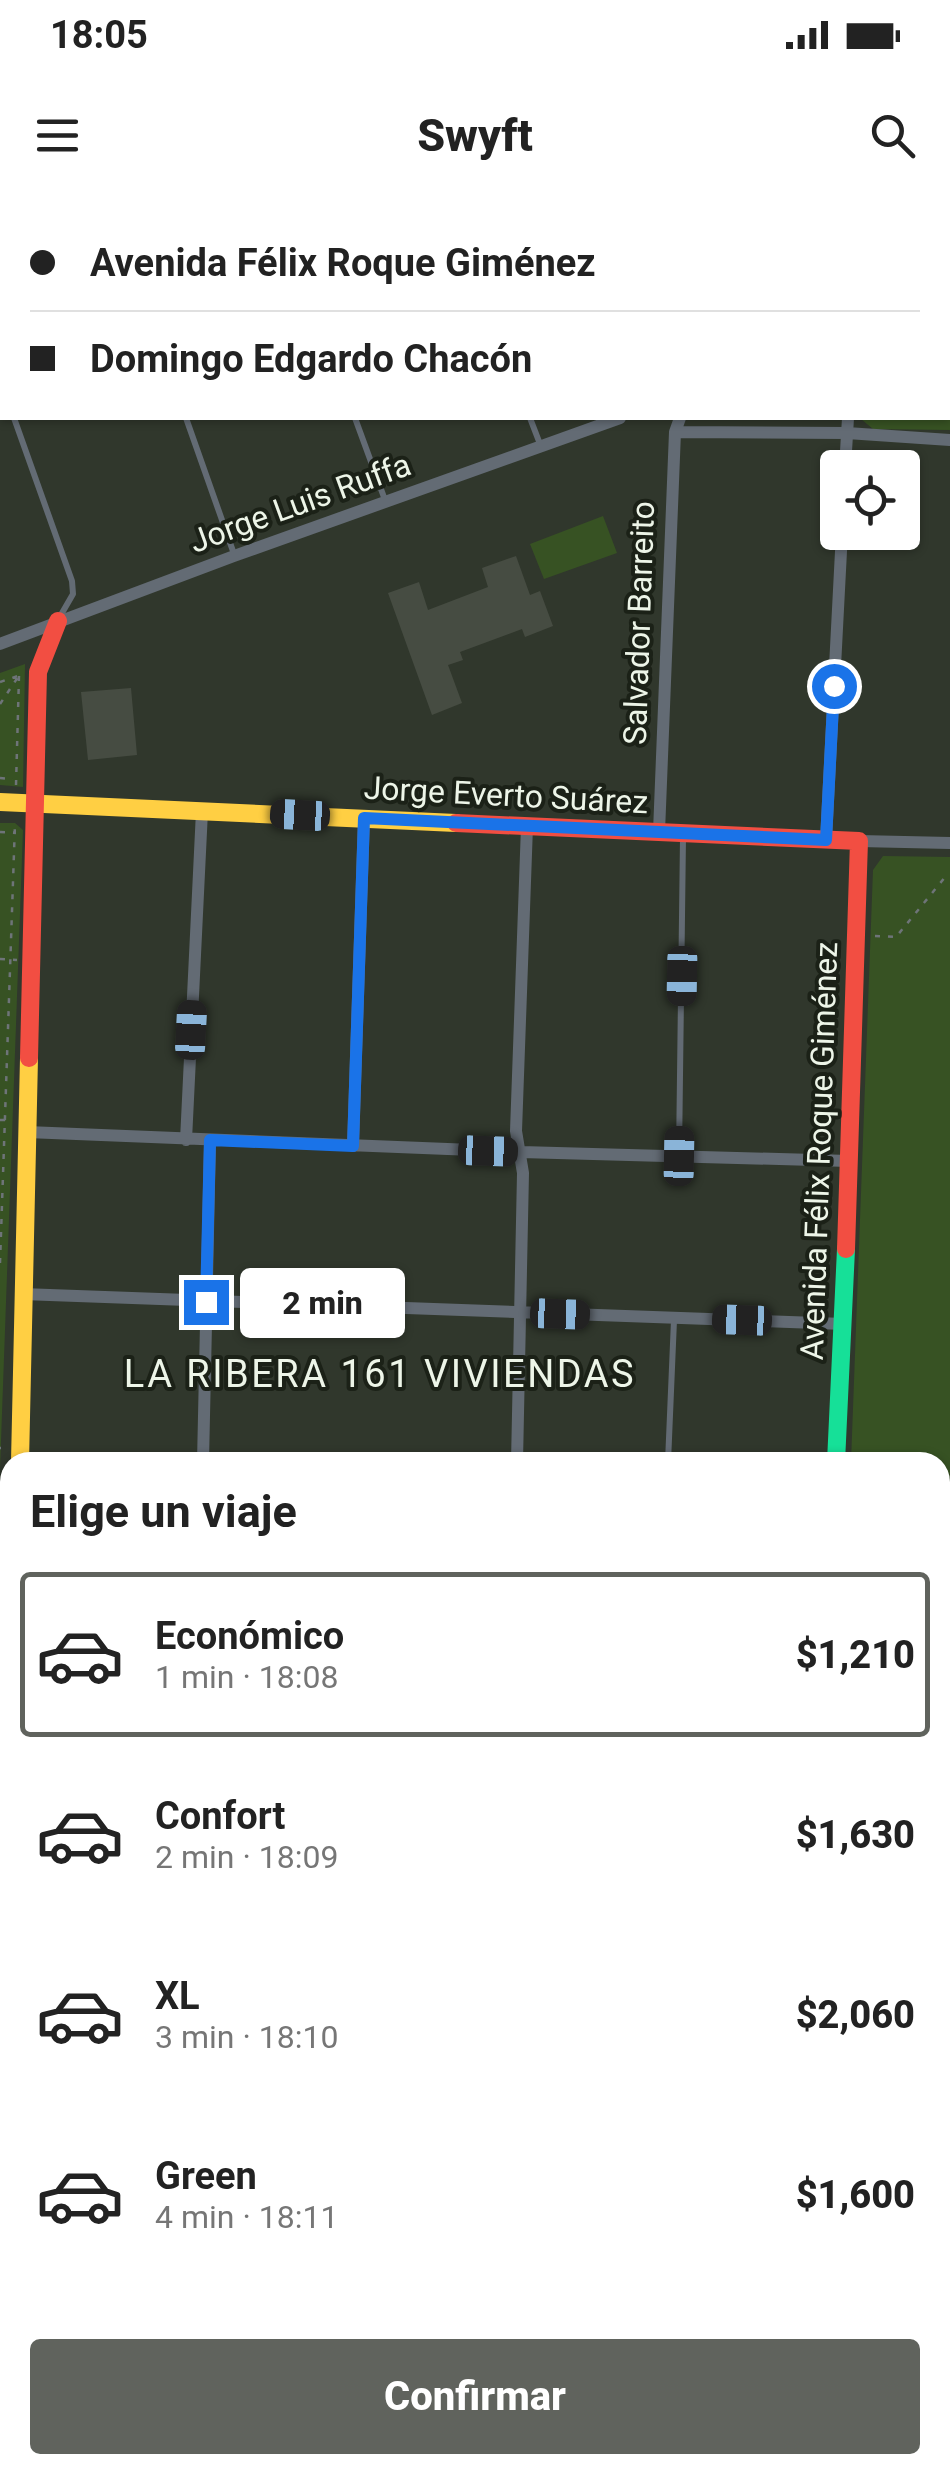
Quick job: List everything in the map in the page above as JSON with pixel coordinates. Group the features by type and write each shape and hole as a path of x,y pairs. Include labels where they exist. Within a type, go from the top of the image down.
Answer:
{"street":[{"name":"Jorge Luis Ruffa","path":"0,644 614,420"},
{"name":"Salvador Barreito","path":"658,832 674,432 679,420"},
{"path":"847,450 848,420"},
{"path":"674,432 847,433 950,440"},
{"path":"826,840 841,550"},
{"path":"20,1452 20,1126 38,803 38,672 58,621"},
{"name":"Jorge Everto Suárez","path":"0,802 950,843"},
{"path":"186,1140 202,811"},
{"path":"353,1146 364,818"},
{"path":"516,1452 522,1313 521,1152 516,1131 527,826"},
{"name":"Avenida Félix Roque Giménez","path":"837,1452 859,841"},
{"path":"20,1126 186,1140 849,1161"},
{"path":"202,1452 210,1140"},
{"path":"22,1294 844,1324"}],"lane":[{"path":"15,420 72,581 73,594 58,621"},
{"path":"187,420 234,556"},
{"path":"357,420 386,502"},
{"path":"531,420 540,444"},
{"path":"679,1156 684,833"},
{"path":"668,1452 674,1318"}],"path":[{"path":"0,682 24,674"},
{"path":"0,704 19,676"},
{"path":"16,786 19,676"},
{"path":"0,778 16,779"},
{"path":"0,1264 15,823"},
{"path":"0,832 22,834"},
{"path":"872,936 896,937 950,876"},
{"path":"0,959 18,960"},
{"path":"3,1120 20,1126"}],"green space":[{"path":"862,420 950,420 950,430 873,429"},
{"path":"603,516 617,553 544,579 530,544"},
{"path":"25,664 23,787 0,785 0,673"},
{"path":"0,823 15,823 23,830 0,1452"},
{"path":"883,856 950,857 950,1452 851,1452 873,870"}],"building":[{"path":"516,556 530,595 540,591 553,626 525,637 522,629 460,652 463,660 448,665 462,703 432,715 388,593 419,582 428,610 488,587 482,568"},
{"path":"131,688 137,755 88,760 81,692"}],"traffic: fast":[{"path":"836,1452 846,1249"}],"traffic: slow":[{"path":"0,802 456,823"},
{"path":"20,1452 29,1058"}],"traffic: jam":[{"path":"29,1058 38,672 58,621"},
{"path":"456,823 859,841 846,1249"}],"district":[{"name":"LA RIBERA 161 VIVIENDAS","path":"380,1374"}],"route":[{"path":"206,1302 210,1140 353,1146 364,818 826,840 834,686"}]}
